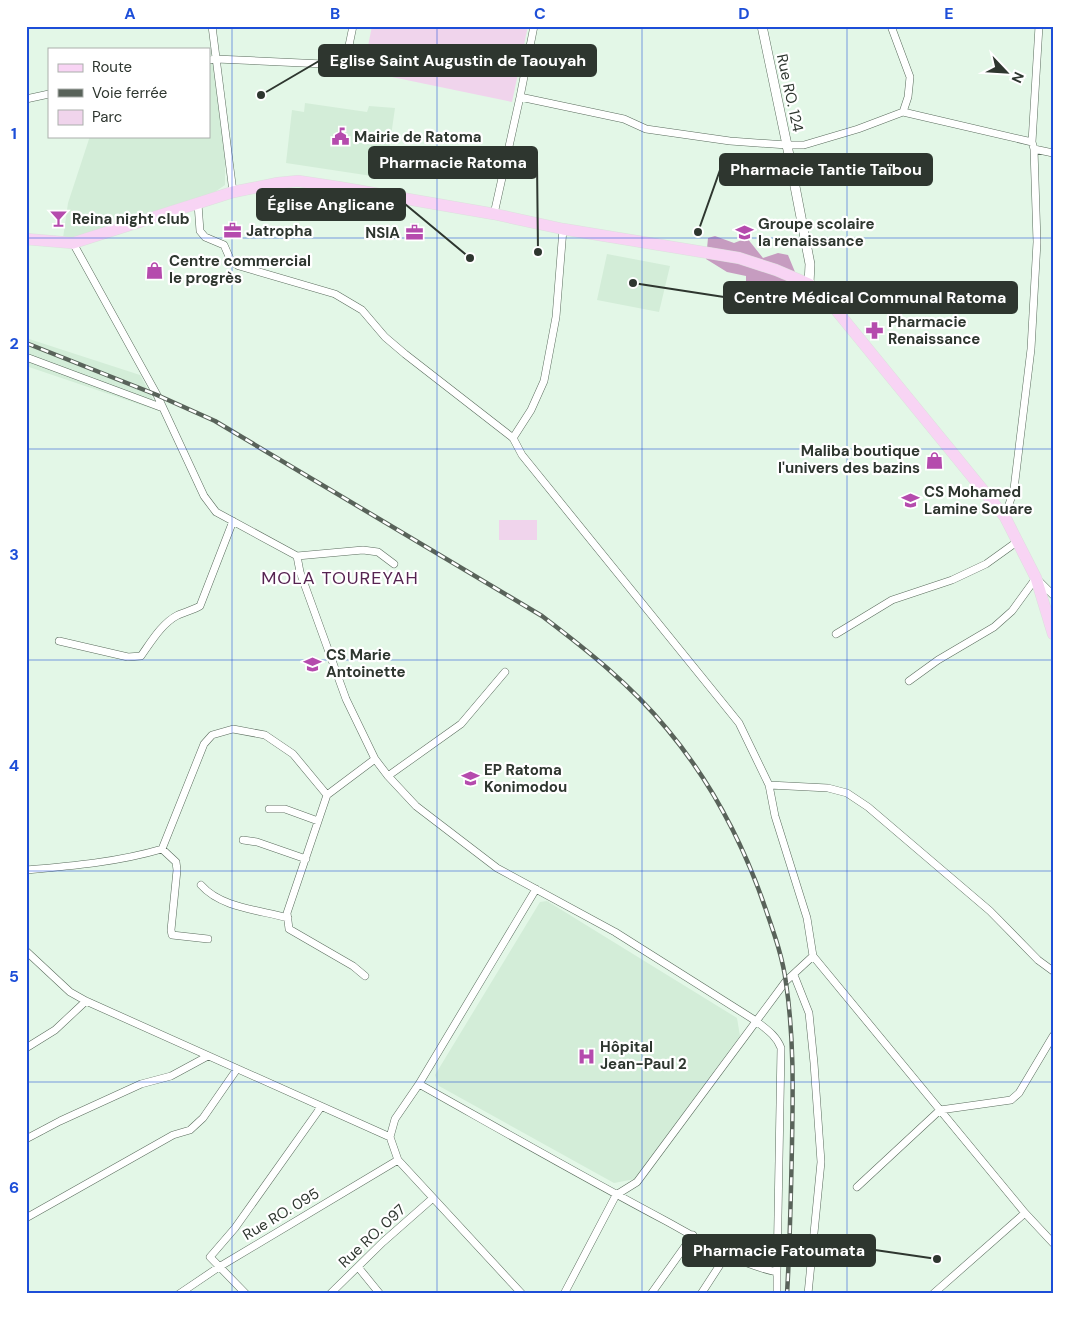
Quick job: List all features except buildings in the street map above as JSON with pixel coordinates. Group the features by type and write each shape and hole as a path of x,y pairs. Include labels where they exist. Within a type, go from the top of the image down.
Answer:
{"main road":[{"path":"26,238 73,243 233,192 298,181 494,214 563,229 739,258 776,270 809,284 832,305 1005,517 1036,578 1053,634"}],"street":[{"path":"212,26 212,59 233,192"},
{"path":"212,59 345,65 353,26"},
{"path":"494,214 534,26"},
{"name":"Rue RO. 124","path":"762,26 810,264 809,284"},
{"path":"891,26 910,77 908,97 903,112"},
{"path":"1005,517 1014,489 1031,349 1037,242 1033,146 1039,26"},
{"path":"26,99 48,94"},
{"path":"520,97 624,119 646,129 730,141 787,145 804,145 858,129 903,112 1053,153"},
{"path":"198,204 200,231 205,237 224,245 228,249 231,261 239,266 335,294 362,310 385,336 405,354 513,438 522,455 739,723 769,786 775,816 807,918 813,956 1024,1213 1053,1243"},
{"path":"513,438 531,410 544,381 556,317 563,229"},
{"path":"73,243 157,395 204,496 216,512 297,556 363,550 378,552 394,564"},
{"path":"26,357 163,408"},
{"path":"59,641 128,657 141,656 169,622 178,615 200,606 205,598 233,521"},
{"path":"836,634 892,600 952,580 986,564 1018,541"},
{"path":"297,556 300,572 346,700 375,758 388,776 416,806 497,868 615,932 756,1021 778,1040 781,1048 777,1294"},
{"path":"909,681 938,660 994,627 1012,611 1036,578 1053,595"},
{"path":"388,776 461,724 505,672"},
{"path":"162,849 204,744 212,735 233,729 265,734 293,754 327,795"},
{"path":"365,976 353,966 290,929 287,913 327,795 375,758"},
{"path":"769,786 828,788 847,794 861,802 990,911 1038,960 1053,970"},
{"path":"269,809 285,809 318,822"},
{"path":"243,840 257,842 306,859"},
{"path":"26,870 131,858 162,849"},
{"path":"162,849 176,862 177,870 172,935 208,939"},
{"path":"201,885 208,893 249,910 288,918"},
{"path":"522,1294 398,1160 390,1137 395,1119 419,1084 536,889"},
{"path":"26,951 70,992 86,1001 390,1137"},
{"path":"564,1294 616,1195 637,1182 786,982 813,956"},
{"path":"794,975 809,1013 821,1162 808,1294"},
{"path":"26,1048 55,1030 86,1001"},
{"path":"857,1187 940,1110 1011,1100 1019,1093 1053,1036"},
{"path":"26,1139 60,1120 141,1084 171,1076 208,1056"},
{"path":"26,1218 173,1135 190,1130 202,1118 237,1069"},
{"path":"419,1084 616,1195 727,1254 762,1269 776,1272"},
{"path":"246,1294 210,1257 235,1228 321,1107"},
{"name":"Rue RO. 095","path":"179,1294 219,1267 398,1160"},
{"name":"Rue RO. 097","path":"330,1294 383,1242 433,1198"},
{"path":"933,1294 1024,1213"},
{"path":"651,1294 693,1235"},
{"path":"700,1294 727,1254"},
{"path":"358,1267 380,1294"}],"shaded area":[{"path":"213,62 225,157 225,185 206,198 75,240 63,238 68,203 89,138 210,138 210,63"},
{"name":"Mairie de Ratoma","path":"305,103 367,112 369,106 395,108 385,178 286,163 292,110 304,112"},
{"path":"715,236 734,243 747,238 763,258 778,253 788,255 795,272 790,281 779,282 764,296 749,296 746,276 727,272 706,259 708,238"},
{"path":"607,254 670,266 659,312 597,300"},
{"path":"26,338 140,375 159,411 26,366"},
{"name":"Hôpital Jean-Paul 2","path":"547,901 737,1018 740,1036 635,1179 614,1183 439,1086 435,1075 540,902"}],"green space":[{"path":"372,26 528,26 512,102 363,71"},
{"path":"499,520 537,520 537,540 499,540"}],"railway":[{"path":"26,343 157,395 215,421 542,616 608,669 639,698 667,729 699,771 738,840 758,888 783,965 792,1044 793,1084 787,1294"}],"place":[{"name":"Eglise Saint Augustin de Taouyah","path":"261,95"},
{"name":"Mairie de Ratoma","path":"340,137"},
{"name":"Reina night club","path":"58,219"},
{"name":"Jatropha","path":"232,231"},
{"name":"Pharmacie Tantie Taïbou","path":"698,232"},
{"name":"NSIA","path":"414,233"},
{"name":"Groupe scolaire la renaissance","path":"744,233"},
{"name":"Pharmacie Ratoma","path":"538,252"},
{"name":"Église Anglicane","path":"470,258"},
{"name":"Centre commercial le progrès","path":"155,270"},
{"name":"Centre Médical Communal Ratoma","path":"633,283"},
{"name":"Pharmacie Renaissance","path":"874,331"},
{"name":"Maliba boutique l'univers des bazins","path":"934,460"},
{"name":"CS Mohamed Lamine Souare","path":"910,501"},
{"name":"CS Marie Antoinette","path":"312,664"},
{"name":"EP Ratoma Konimodou","path":"470,779"},
{"name":"Hôpital Jean-Paul 2","path":"586,1056"},
{"name":"Pharmacie Fatoumata","path":"937,1259"}],"district":[{"name":"MOLA TOUREYAH","path":"340,578"}]}
